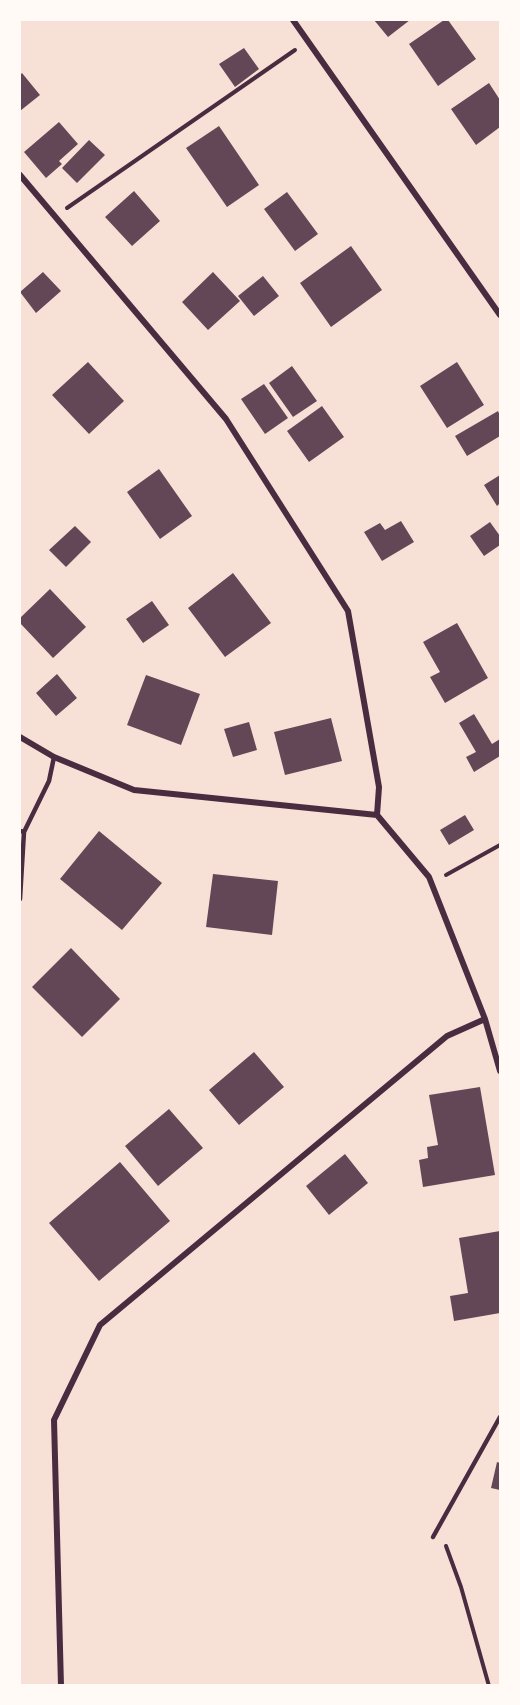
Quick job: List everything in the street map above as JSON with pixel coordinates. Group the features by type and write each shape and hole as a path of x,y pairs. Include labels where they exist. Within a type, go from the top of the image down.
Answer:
{"street":[{"path":"293,20 501,315"},
{"path":"20,175 226,419 348,611 379,787 377,815 429,877 485,1019 501,1071"},
{"path":"20,737 54,758 134,790 377,815"},
{"path":"61,1686 54,1420 100,1324 447,1036 485,1019"}],"lane":[{"path":"20,899 22,831 49,781 54,758"},
{"path":"433,1537 501,1417"}],"path":[{"path":"56,216 308,41"},
{"path":"431,884 501,845"},
{"path":"438,1527 461,1587 489,1686"}],"building":[{"path":"374,20 410,20 388,37"},
{"path":"444,20 448,20 476,59 438,86 409,44"},
{"path":"244,48 259,69 235,87 219,64"},
{"path":"22,73 40,95 20,111 20,75"},
{"path":"489,83 500,100 500,127 476,145 451,109"},
{"path":"59,122 78,144 59,161 62,164 46,178 24,152"},
{"path":"219,126 259,185 227,207 186,148"},
{"path":"89,140 105,155 77,183 62,168"},
{"path":"134,191 160,221 132,246 105,217"},
{"path":"287,192 318,234 295,251 264,209"},
{"path":"351,246 382,290 331,327 300,283"},
{"path":"43,272 61,291 36,313 20,292"},
{"path":"213,272 240,301 208,330 182,302"},
{"path":"263,276 279,296 254,316 238,296"},
{"path":"88,362 124,401 89,434 52,395"},
{"path":"457,362 484,405 447,428 420,386"},
{"path":"292,366 317,401 293,417 269,383"},
{"path":"264,384 288,418 265,434 241,399"},
{"path":"322,406 344,437 309,462 287,431"},
{"path":"498,411 500,436 467,456 455,436"},
{"path":"159,469 192,516 160,539 127,492"},
{"path":"500,475 500,503 497,506 484,485"},
{"path":"401,521 414,542 382,561 364,532 380,523 385,530"},
{"path":"490,522 500,536 500,545 484,556 470,536"},
{"path":"75,526 91,542 66,567 49,550"},
{"path":"233,573 271,623 225,657 188,608"},
{"path":"50,589 86,627 53,658 20,623 20,618"},
{"path":"152,601 169,625 143,643 126,619"},
{"path":"457,623 488,678 445,703 430,677 440,672 423,642"},
{"path":"57,674 77,698 56,716 36,693"},
{"path":"146,675 200,694 181,745 127,725"},
{"path":"474,714 492,744 500,739 500,756 474,772 466,757 476,752 459,723"},
{"path":"331,718 342,761 285,775 274,732"},
{"path":"249,722 257,750 233,757 224,729"},
{"path":"465,815 474,830 449,845 440,830"},
{"path":"99,831 162,883 122,930 60,879"},
{"path":"213,874 278,881 272,935 206,927"},
{"path":"71,948 120,999 82,1037 32,987"},
{"path":"254,1052 284,1087 239,1125 209,1090"},
{"path":"480,1087 495,1175 423,1187 419,1160 428,1158 427,1147 438,1145 429,1095"},
{"path":"169,1109 203,1148 158,1186 125,1146"},
{"path":"345,1154 368,1183 329,1215 306,1186"},
{"path":"120,1162 170,1221 99,1281 49,1223"},
{"path":"500,1231 500,1313 454,1321 450,1296 468,1293 459,1238"},
{"path":"497,1462 500,1463 500,1490 491,1488"}]}
